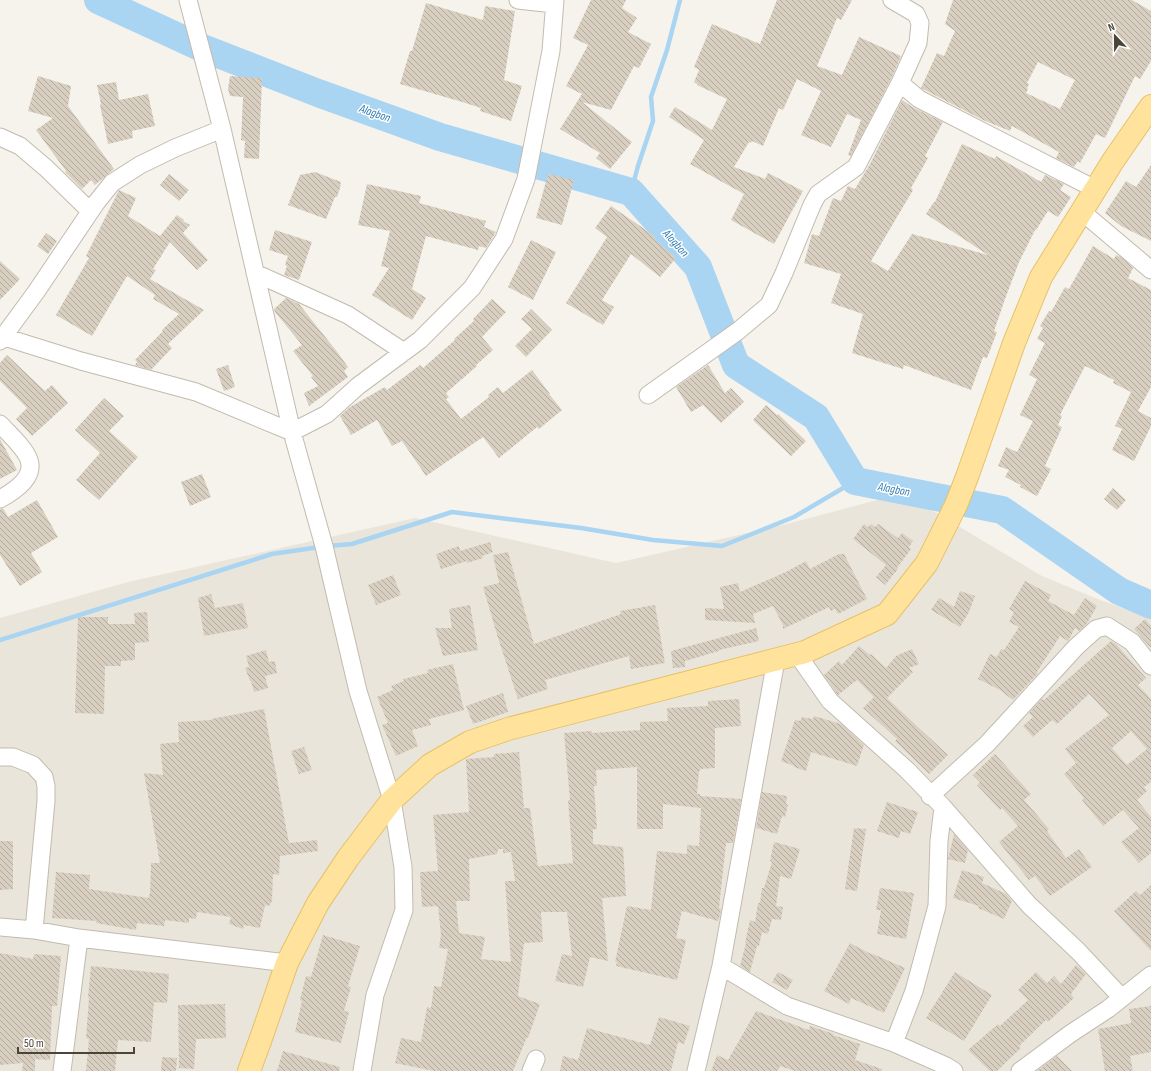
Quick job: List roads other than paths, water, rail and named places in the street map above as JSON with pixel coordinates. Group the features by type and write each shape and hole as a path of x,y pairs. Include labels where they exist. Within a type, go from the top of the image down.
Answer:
{"main road":[{"path":"248,1071 260,1042 287,963 318,902 348,858 392,800 430,765 470,742 508,729 805,652 887,614 927,563 956,505 1014,343 1041,277 1112,161 1151,106"}],"street":[{"path":"188,0 222,129 292,432 324,546 358,691 392,800 402,867 404,910 375,995 362,1071"},
{"path":"222,129 175,148 140,165 112,183 90,211 36,292 2,339 196,392 292,432 327,414 358,386 420,340 472,288 504,239 526,179 551,51 555,2 518,0"},
{"path":"648,395 738,331 769,305 818,194 856,166 900,83 918,43 920,23 916,14 892,0"},
{"path":"900,83 919,99 1095,189"},
{"path":"0,137 20,146 46,168 90,211"},
{"path":"1081,211 1151,270"},
{"path":"255,273 348,315 404,352"},
{"path":"0,424 25,452 29,461 30,471 18,488 0,499"},
{"path":"930,796 987,744 1076,647 1096,629 1107,626 1132,642 1151,666"},
{"path":"797,654 830,701 906,770 930,796 943,807 1029,905 1078,951 1122,998"},
{"path":"696,1071 721,966 776,660"},
{"path":"0,757 13,756 33,765 44,777 46,786 46,801 34,930"},
{"path":"894,1043 914,991 937,906 939,841 943,807"},
{"path":"0,927 34,930 79,938 287,963"},
{"path":"62,1071 79,938"},
{"path":"721,966 787,1006 894,1043 954,1071"},
{"path":"1020,1071 1052,1046 1108,1009 1151,975"}],"waterway":[{"name":"Alagbon","path":"98,0 200,47 318,93 440,137 631,192 698,267 736,365 816,417 855,481 1002,510 1119,591 1151,605"},
{"path":"631,192 653,121 651,97 667,50 680,0"},
{"path":"328,546 352,544 452,512 581,528 653,540 722,546 794,517 855,481"},
{"path":"0,640 272,554 320,547"}]}
